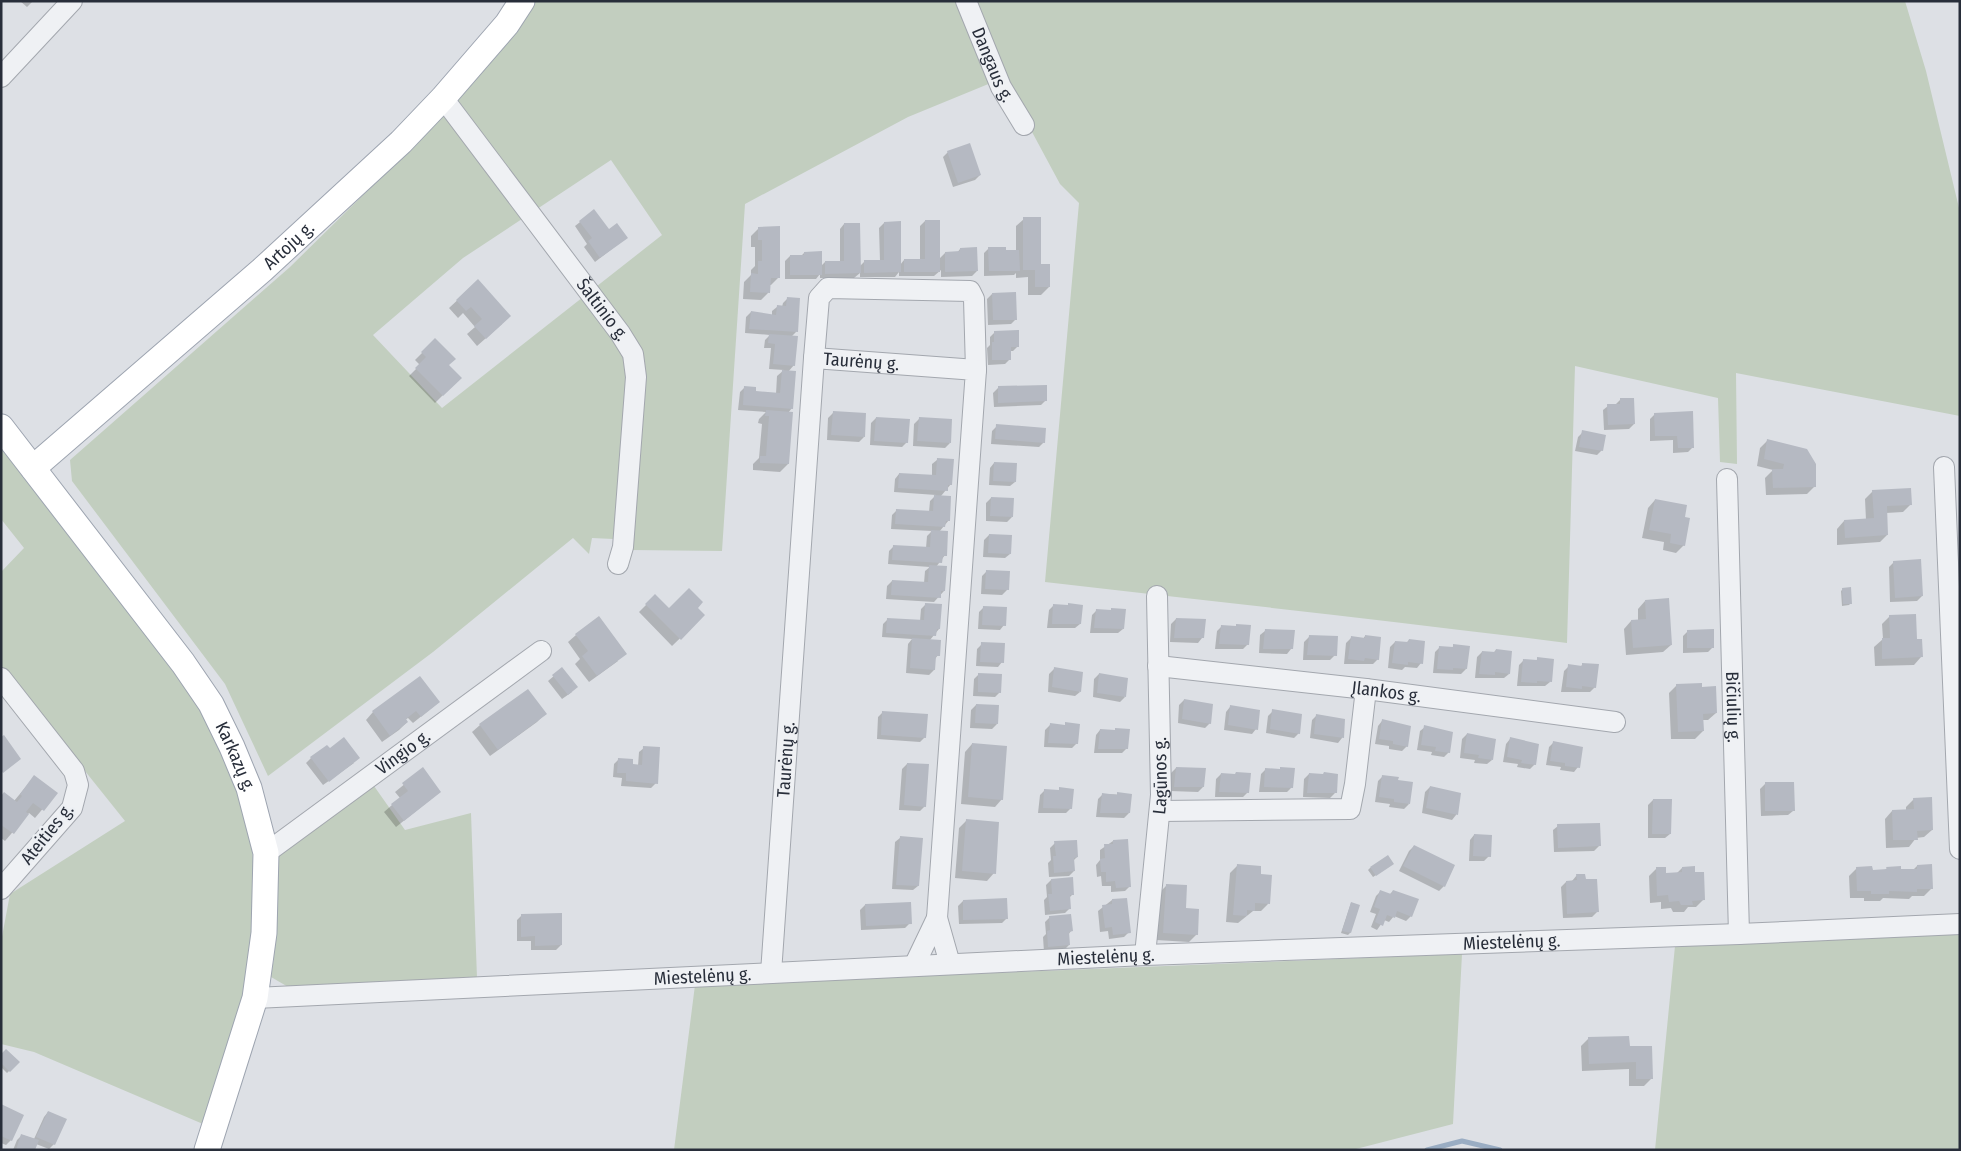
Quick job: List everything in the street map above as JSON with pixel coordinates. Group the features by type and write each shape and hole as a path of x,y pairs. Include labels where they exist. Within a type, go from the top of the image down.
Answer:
{"main road":[{"name":"Artojų g.","path":"34,468 262,270 401,142 443,98 507,24 522,1"},
{"name":"Karkazų g.","path":"1,427 183,663 211,704 249,788 266,853 264,933 255,998 207,1150"}],"street":[{"path":"1,77 72,1"},
{"name":"Dangaus g.","path":"966,1 1001,87 1024,125"},
{"name":"Šaltinio g.","path":"443,98 620,333 633,354 636,377 623,547 618,564"},
{"path":"814,358 820,298 828,288 970,291 974,299 976,370 937,918 950,964"},
{"name":"Taurėnų g.","path":"771,973 814,358 976,370"},
{"path":"1944,467 1960,849"},
{"name":"Bičiulių g.","path":"1727,479 1739,934"},
{"name":"Lagūnos g.","path":"1145,955 1161,795 1157,596"},
{"name":"Vingio g.","path":"266,853 541,651"},
{"name":"Įlankos g.","path":"1158,666 1366,688 1615,722"},
{"name":"Ateities g.","path":"1,678 74,772 78,785 72,808 1,889"},
{"path":"1160,811 1350,809 1355,784 1366,688"},
{"path":"914,966 937,918"},
{"name":"Miestelėnų g.","path":"255,998 1145,955 1739,934 1960,924"}],"green space":[{"path":"535,1 1905,1 1926,71 1960,212 1960,416 1736,373 1737,464 1720,462 1718,398 1575,366 1567,643 1045,582 1079,203 1060,184 1003,78 908,117 745,204 722,551 631,550 634,540 592,538 589,554 573,538 433,652 268,776 225,684 72,481 70,460 290,267 421,138","holes":["611,160 662,235 442,408 373,335 463,258"]},
{"path":"1,441 197,703 238,786 252,844 255,894 254,948 240,1011 203,1124 34,1052 1,1044 1,942 10,894 125,821 1,666 1,572 24,548 1,519"},
{"path":"374,786 405,830 471,813 477,978 290,988 271,977 274,958 277,857"},
{"path":"1960,934 1960,1150 1655,1150 1675,946"},
{"path":"1462,954 1453,1124 1352,1150 674,1150 695,985"}],"building":[{"path":"970,143 981,175 958,183 947,151"},
{"path":"594,209 609,229 617,223 628,238 600,258 588,241 592,238 579,221"},
{"path":"1023,217 1041,217 1041,264 1050,264 1050,287 1035,287 1035,270 1023,270"},
{"path":"925,220 940,220 940,272 904,272 904,259 925,259"},
{"path":"901,221 901,272 864,273 864,260 884,260 884,222"},
{"path":"844,223 860,223 861,273 825,274 825,261 844,261"},
{"path":"780,226 780,278 771,278 770,293 750,292 751,273 758,274 758,261 762,261 762,240 758,240 758,227"},
{"path":"977,247 978,271 945,272 945,252 960,251 960,248"},
{"path":"988,247 1006,247 1006,250 1019,250 1020,271 989,271"},
{"path":"822,251 822,275 790,275 790,255 804,255 804,252"},
{"path":"478,279 511,316 486,339 474,326 482,319 471,307 466,311 456,300"},
{"path":"1016,292 1017,320 993,320 992,293"},
{"path":"787,297 800,298 798,332 749,329 751,311 776,315 777,305 786,306"},
{"path":"1019,330 1019,347 1011,347 1011,360 992,360 994,331"},
{"path":"769,334 798,336 795,366 773,364 775,344 768,343"},
{"path":"435,338 456,359 449,365 462,378 443,396 415,368 426,357 421,352"},
{"path":"782,370 796,371 793,409 743,405 744,386 756,387 756,391 780,393"},
{"path":"1047,385 1047,401 998,403 998,386"},
{"path":"1620,398 1634,398 1635,424 1608,425 1607,404 1620,404"},
{"path":"766,410 793,412 789,464 760,463 760,456 766,456 769,416 765,416"},
{"path":"833,411 866,413 865,437 831,435"},
{"path":"1693,411 1694,448 1678,448 1677,436 1655,436 1654,413"},
{"path":"876,417 910,419 908,443 874,441"},
{"path":"919,417 952,419 951,443 917,441"},
{"path":"996,424 1046,428 1045,443 995,439"},
{"path":"1582,430 1606,435 1603,451 1579,447"},
{"path":"1767,439 1807,449 1816,464 1816,487 1773,488 1772,469 1783,469 1784,464 1764,459"},
{"path":"937,458 954,459 952,485 948,485 948,491 898,488 899,473 936,475"},
{"path":"994,462 1017,463 1016,482 993,481"},
{"path":"1911,488 1912,505 1887,506 1888,535 1845,538 1844,520 1874,518 1872,490"},
{"path":"934,495 951,496 950,521 946,521 945,527 895,524 896,509 933,511"},
{"path":"991,497 1014,498 1013,517 990,516"},
{"path":"1655,499 1687,505 1685,517 1690,518 1685,546 1670,543 1671,534 1649,530"},
{"path":"931,530 948,531 947,556 943,556 942,563 892,560 893,545 930,547"},
{"path":"989,534 1012,535 1011,554 988,553"},
{"path":"1921,559 1923,596 1895,598 1893,561"},
{"path":"929,565 947,566 945,591 941,591 941,598 891,595 892,580 928,582"},
{"path":"986,570 1010,571 1009,590 985,589"},
{"path":"1851,587 1852,604 1843,604 1842,588"},
{"path":"689,588 703,602 698,608 705,615 681,640 645,604 655,594 669,608"},
{"path":"1669,598 1672,645 1633,648 1631,620 1646,619 1645,600"},
{"path":"925,603 942,604 940,629 937,629 936,636 886,633 887,618 924,620"},
{"path":"1068,603 1083,605 1081,624 1052,624 1053,604 1068,605"},
{"path":"983,606 1007,607 1006,626 982,625"},
{"path":"1111,608 1126,609 1124,629 1094,628 1096,609 1111,610"},
{"path":"1916,614 1917,639 1922,639 1923,657 1882,659 1882,638 1890,638 1889,615"},
{"path":"599,616 627,654 597,676 582,656 588,651 575,634"},
{"path":"1176,618 1206,619 1204,638 1174,638"},
{"path":"1236,624 1251,625 1249,645 1219,644 1221,625 1236,626"},
{"path":"1265,629 1295,630 1293,649 1263,649"},
{"path":"1714,629 1714,648 1687,648 1687,630"},
{"path":"1309,635 1338,636 1337,656 1307,655"},
{"path":"1365,635 1381,637 1379,660 1365,658 1364,661 1348,659 1351,636 1365,638"},
{"path":"912,638 941,640 940,656 936,656 935,670 910,668"},
{"path":"1409,639 1425,641 1423,664 1408,662 1408,665 1392,663 1395,641 1408,642"},
{"path":"981,642 1005,643 1004,663 980,662"},
{"path":"1453,644 1470,646 1467,669 1437,669 1439,646 1453,647"},
{"path":"1496,649 1512,651 1510,674 1495,672 1495,675 1479,674 1482,651 1495,652"},
{"path":"1537,657 1554,659 1552,682 1521,682 1523,659 1537,660"},
{"path":"1582,663 1599,664 1596,688 1582,686 1582,689 1566,687 1568,664 1582,666"},
{"path":"562,667 578,687 568,695 552,675"},
{"path":"1054,667 1083,672 1081,692 1052,687"},
{"path":"978,673 1002,674 1001,693 978,692"},
{"path":"1099,673 1128,678 1126,697 1097,693"},
{"path":"420,676 440,702 421,717 416,711 406,719 408,722 390,736 372,711"},
{"path":"1702,683 1702,687 1716,686 1717,713 1703,714 1704,731 1678,732 1676,684"},
{"path":"528,689 547,714 498,750 479,724"},
{"path":"1184,699 1213,704 1211,724 1182,719"},
{"path":"976,704 999,705 998,724 975,723"},
{"path":"1230,705 1260,710 1258,730 1228,725"},
{"path":"1272,709 1302,714 1300,734 1270,729"},
{"path":"882,711 928,714 926,738 881,735"},
{"path":"1316,714 1345,719 1344,738 1314,734"},
{"path":"1382,719 1411,726 1408,747 1393,744 1393,741 1379,739"},
{"path":"1065,722 1080,724 1078,744 1048,743 1050,723 1065,725"},
{"path":"1424,725 1453,732 1450,753 1435,751 1436,747 1421,745"},
{"path":"1115,728 1130,729 1128,749 1098,749 1100,729 1115,730"},
{"path":"1467,733 1496,739 1493,760 1478,758 1479,755 1464,753"},
{"path":"4,735 21,759 3,773 1,770 1,737"},
{"path":"344,737 360,758 329,782 310,757 327,745 330,748"},
{"path":"1510,737 1539,744 1536,765 1521,763 1522,760 1507,757"},
{"path":"1553,741 1583,747 1580,768 1550,761"},
{"path":"972,743 1007,746 1003,800 968,797"},
{"path":"643,746 660,747 658,784 626,781 626,773 617,773 618,758 633,759 633,764 642,765"},
{"path":"907,763 929,764 926,807 904,805"},
{"path":"423,767 441,792 404,821 391,804 408,791 402,783"},
{"path":"1176,767 1206,768 1204,787 1174,787"},
{"path":"1280,767 1295,768 1293,788 1264,787 1265,768 1280,769"},
{"path":"1236,772 1251,773 1249,793 1219,792 1221,773 1235,774"},
{"path":"1324,772 1338,774 1337,793 1307,793 1309,773 1323,774"},
{"path":"34,775 58,793 44,811 33,803 26,812 29,814 14,834 1,825 1,796 4,792 17,802 22,796 20,794"},
{"path":"1382,775 1399,777 1398,780 1413,782 1410,804 1394,802 1394,799 1379,797"},
{"path":"1765,782 1794,782 1795,811 1765,811"},
{"path":"1430,786 1461,793 1458,815 1426,808"},
{"path":"1059,787 1074,789 1072,809 1043,808 1044,789 1059,790"},
{"path":"1117,792 1132,794 1130,813 1100,813 1102,793 1117,795"},
{"path":"1932,797 1933,830 1917,831 1918,840 1893,840 1892,810 1914,809 1913,798"},
{"path":"1653,799 1672,799 1671,834 1652,834"},
{"path":"966,819 999,822 996,874 962,871"},
{"path":"1600,823 1601,846 1558,848 1557,824"},
{"path":"1474,834 1492,835 1491,857 1473,856"},
{"path":"900,836 923,838 919,886 896,885"},
{"path":"1128,839 1131,887 1116,888 1115,881 1106,882 1106,872 1101,872 1100,859 1105,858 1104,844 1113,844 1113,840"},
{"path":"1077,840 1078,857 1074,858 1075,871 1054,873 1053,856 1056,856 1054,841"},
{"path":"1414,845 1455,865 1445,887 1403,866"},
{"path":"1388,855 1394,864 1376,876 1370,867"},
{"path":"1237,864 1261,866 1261,874 1272,875 1270,904 1255,903 1255,911 1247,910 1247,916 1233,915"},
{"path":"1932,864 1933,889 1917,889 1917,892 1889,891 1889,894 1871,894 1871,891 1857,891 1856,867 1872,866 1873,870 1901,866 1901,869 1917,869 1917,865"},
{"path":"1695,866 1695,872 1704,872 1705,900 1692,901 1693,905 1681,905 1679,901 1669,902 1668,895 1657,896 1656,867 1666,867 1666,873 1682,872 1682,867"},
{"path":"1576,874 1585,874 1586,879 1597,879 1599,912 1567,914 1566,881 1577,880"},
{"path":"1073,877 1074,895 1070,895 1071,909 1050,911 1048,894 1052,894 1051,879"},
{"path":"1166,884 1187,885 1186,908 1199,909 1198,935 1163,933"},
{"path":"1380,890 1391,894 1393,890 1419,899 1412,917 1397,911 1395,918 1387,915 1383,926 1375,922 1380,909 1374,907"},
{"path":"1007,898 1008,919 963,920 963,900"},
{"path":"1127,898 1131,933 1113,935 1112,927 1105,928 1102,905 1112,904 1112,899"},
{"path":"911,902 912,924 866,926 865,904"},
{"path":"1351,902 1360,905 1351,933 1342,931"},
{"path":"562,913 562,945 535,946 535,936 521,937 521,914"},
{"path":"1071,914 1073,931 1069,932 1070,945 1048,947 1047,931 1050,930 1049,916"},
{"path":"1629,1036 1630,1046 1652,1046 1653,1079 1636,1079 1636,1062 1589,1064 1588,1037"},
{"path":"6,1049 20,1062 10,1072 1,1063 1,1054"},
{"path":"1,1104 24,1115 12,1141 1,1136"},
{"path":"48,1111 67,1119 55,1145 36,1137"},
{"path":"21,1134 39,1140 35,1150 16,1150"}],"waterway":[{"path":"1427,1150 1462,1141 1500,1150"}]}
